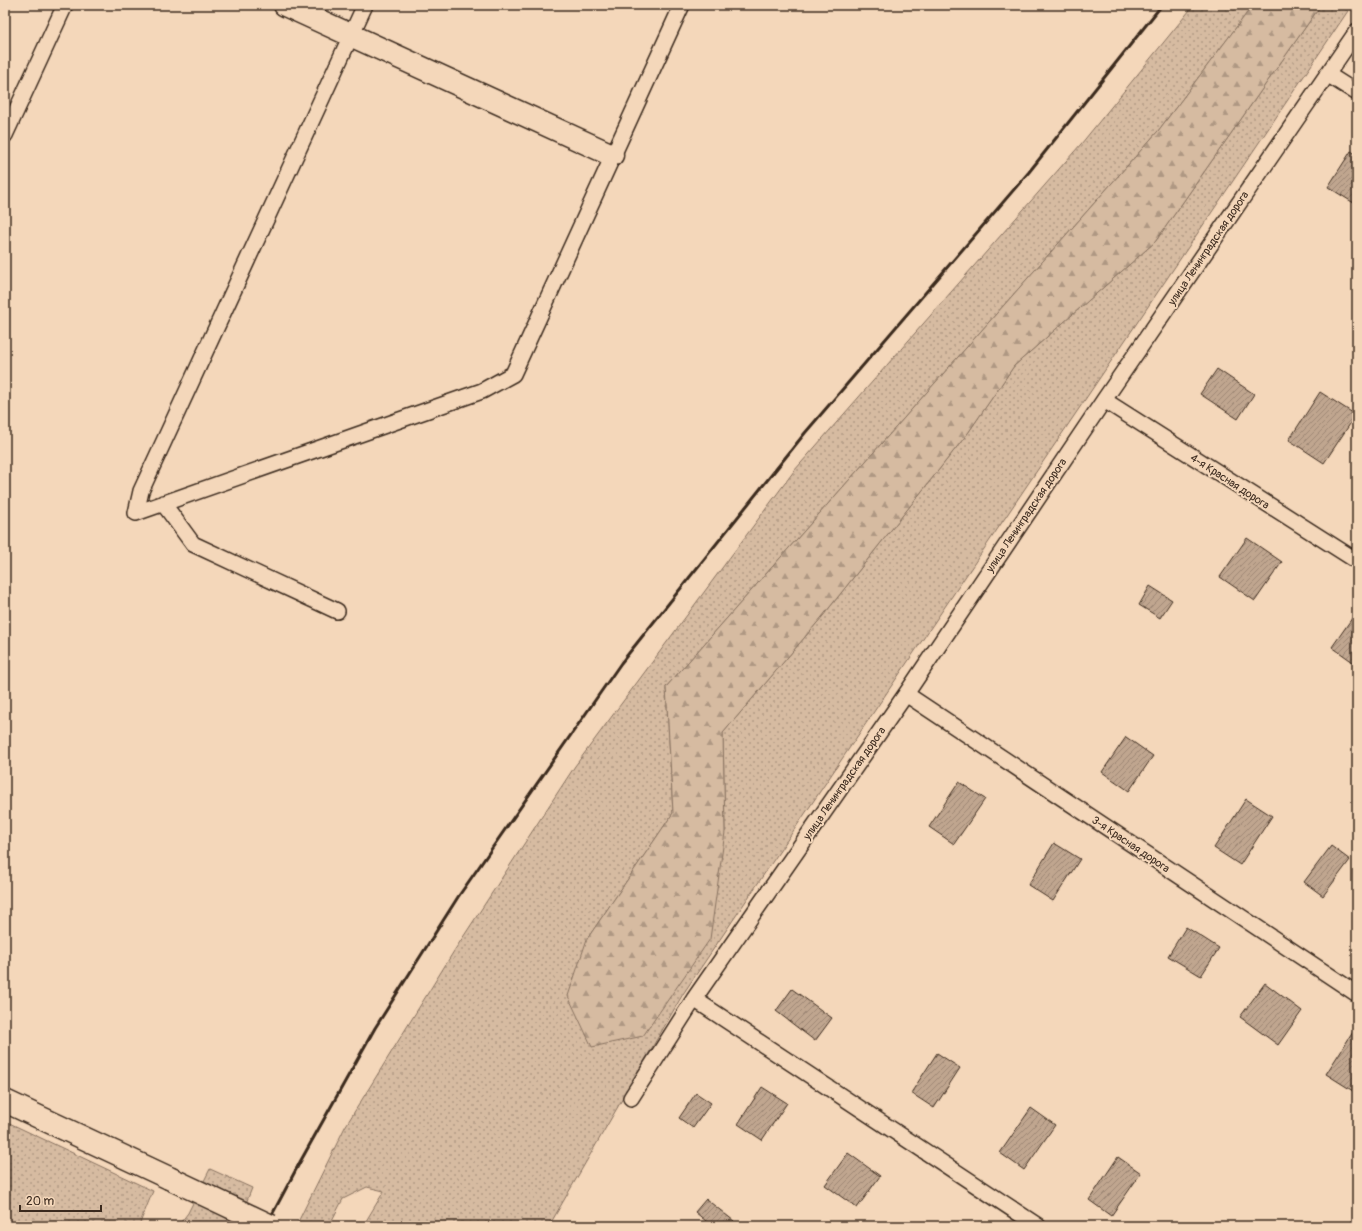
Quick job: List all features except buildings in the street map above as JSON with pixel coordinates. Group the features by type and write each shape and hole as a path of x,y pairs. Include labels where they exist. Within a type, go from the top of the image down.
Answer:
{"street":[{"path":"285,5 612,155"},
{"path":"5,1101 271,1226"}],"lane":[{"path":"5,135 65,5"},
{"path":"365,5 141,491 136,513 482,391 513,374 682,5"},
{"name":"улица Ленинградская дорога","path":"630,1098 694,999 906,694 1104,400 1357,31"},
{"path":"1327,74 1357,93"},
{"name":"4-я Красная дорога","path":"1104,400 1357,561"},
{"path":"163,503 193,544 337,611"},
{"name":"3-я Красная дорога","path":"906,694 1357,994"},
{"path":"694,999 1038,1226"}],"green space":[{"path":"1194,5 1253,5 1158,131 666,687 673,813 587,939 725,832 723,733 822,617 968,433 1014,366 1155,242 1321,5 1352,5 683,994 549,1226 363,1226 384,1191 367,1187 343,1199 329,1226 296,1226 345,1127 454,951 575,766 794,471 1081,144"},
{"path":"1253,5 1321,5 1155,242 1014,366 968,433 822,617 723,733 725,832 710,939 643,1036 592,1047 568,996 587,939 673,813 666,687 1158,131"},
{"path":"5,1121 153,1191 140,1223 147,1226 5,1226"},
{"path":"210,1169 252,1188 237,1226 178,1226 188,1213"}],"railway":[{"path":"266,1226 375,1028 458,897 621,663 805,433 1029,172 1162,5"}]}
